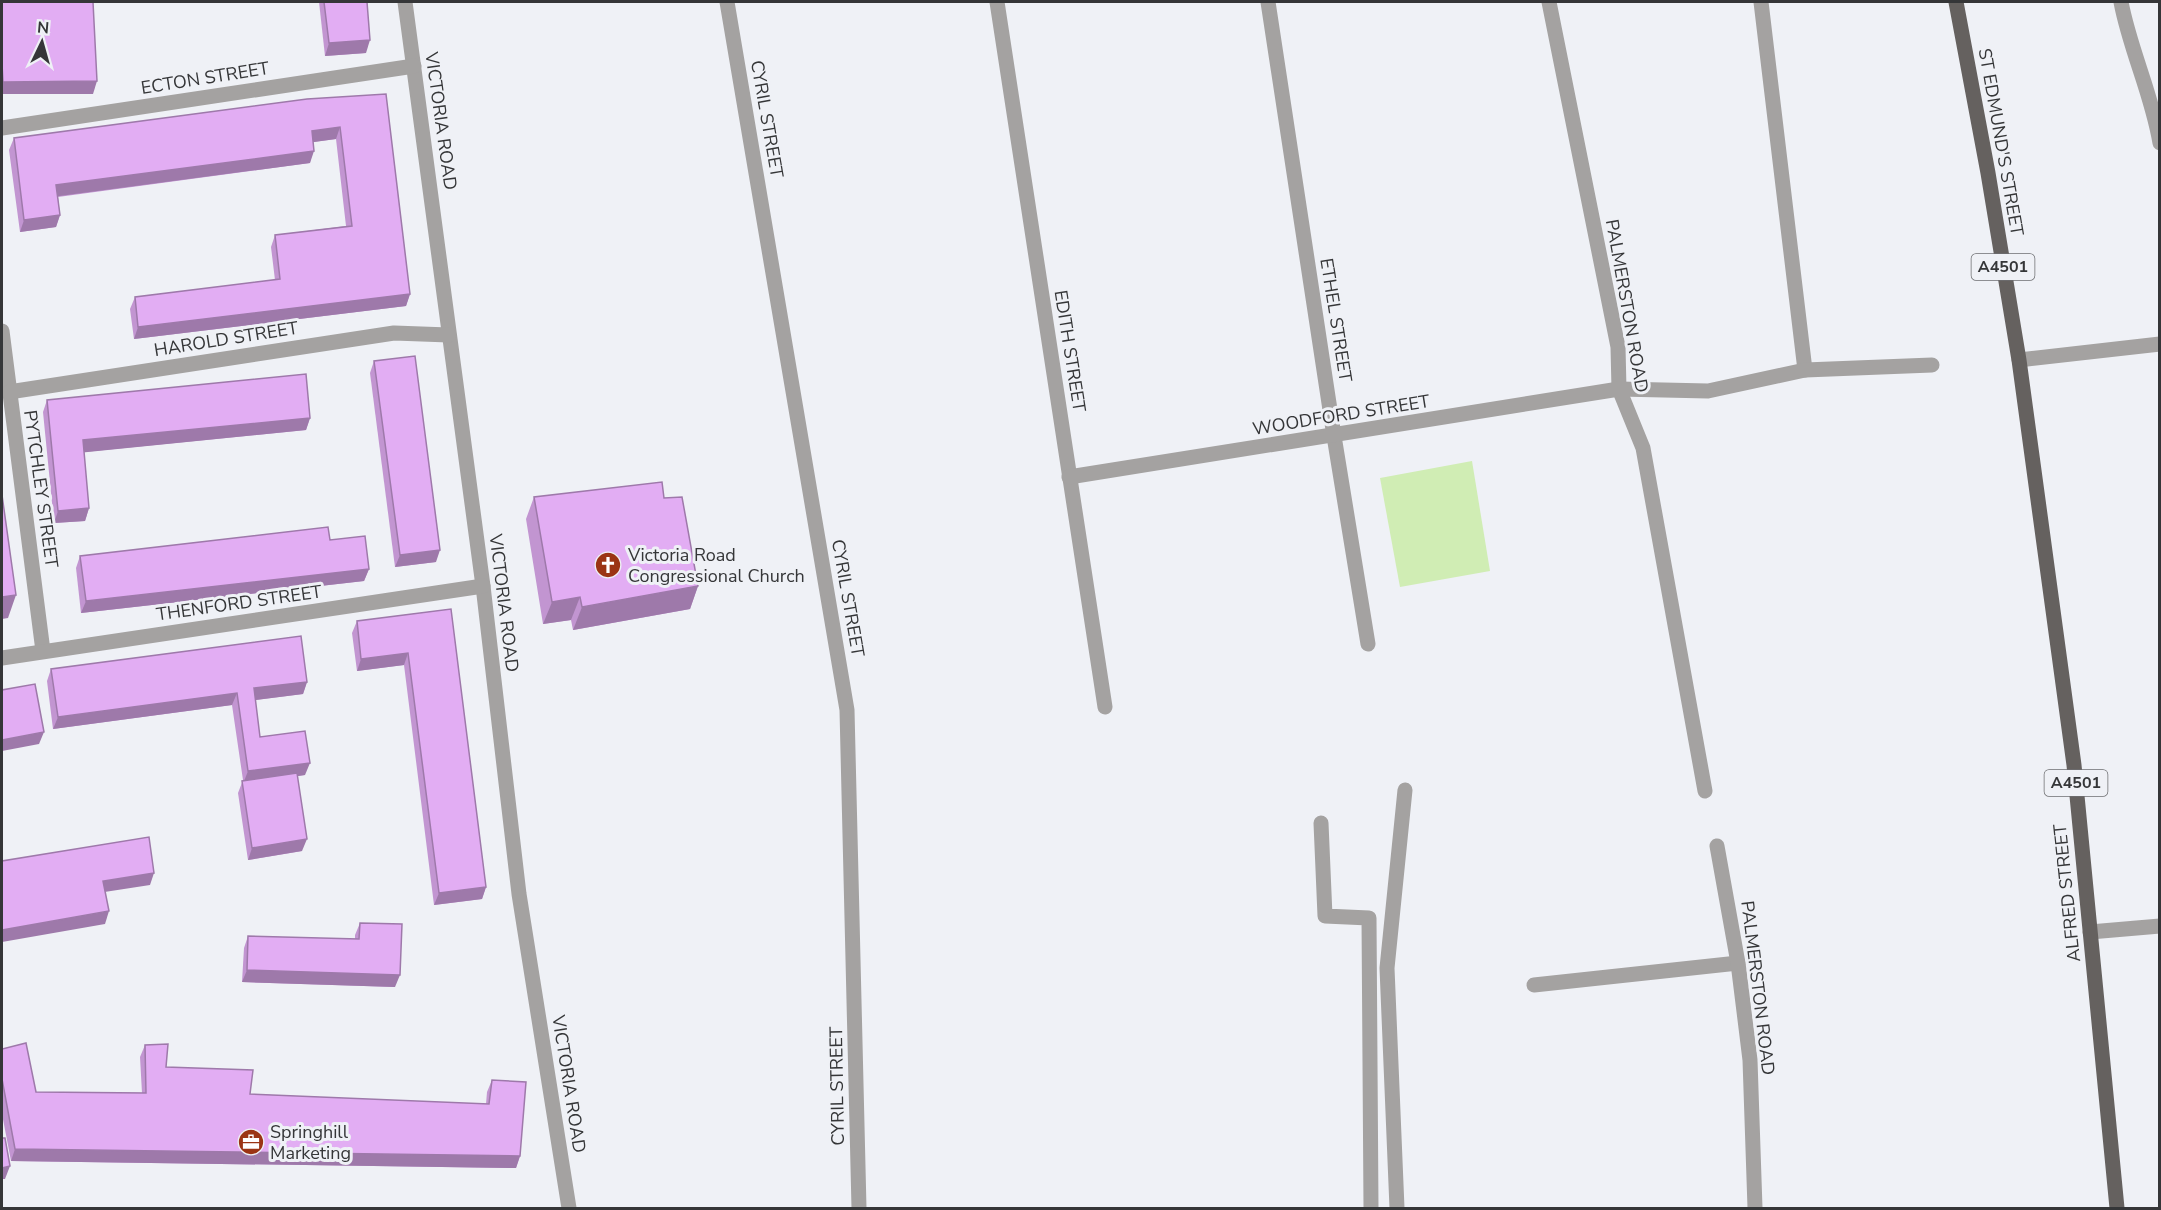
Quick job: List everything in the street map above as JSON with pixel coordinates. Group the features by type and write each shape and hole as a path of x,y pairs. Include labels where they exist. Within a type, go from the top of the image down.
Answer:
{"main road":[{"name":"ST EDMUND'S STREET","path":"1956,2 1988,173 2019,360"},
{"name":"ALFRED STREET","path":"2019,360 2074,765 2117,1209"}],"street":[{"name":"VICTORIA ROAD","path":"405,2 483,586 519,894 569,1209"},
{"name":"CYRIL STREET","path":"727,2 848,710 859,1209"},
{"name":"EDITH STREET","path":"997,2 1105,706"},
{"name":"ETHEL STREET","path":"1268,2 1368,644"},
{"name":"PALMERSTON ROAD","path":"1549,2 1618,346 1619,389 1642,448 1705,791"},
{"path":"1761,2 1805,370"},
{"path":"2121,2 2133,50 2148,91 2160,143"},
{"name":"ECTON STREET","path":"2,128 414,66"},
{"name":"PYTCHLEY STREET","path":"2,331 44,651"},
{"name":"HAROLD STREET","path":"9,392 394,333 449,335"},
{"path":"2019,360 2160,344"},
{"name":"WOODFORD STREET","path":"1069,477 1619,389 1708,391 1805,370 1932,365"},
{"name":"THENFORD STREET","path":"2,658 483,586"},
{"path":"1397,1209 1387,969 1405,790"},
{"path":"1321,823 1325,916 1369,918 1371,1209"},
{"name":"PALMERSTON ROAD","path":"1717,846 1738,963 1750,1060 1755,1209"},
{"path":"2090,932 2160,926"},
{"path":"1534,985 1738,963"}],"green space":[{"path":"1472,461 1490,571 1400,587 1380,478"}],"building":[{"path":"2,2 93,2 97,81 3,82"},
{"path":"324,2 367,2 370,40 329,43"},
{"path":"386,94 410,294 138,327 135,297 280,279 275,235 352,226 340,127 312,131 314,151 56,185 60,215 24,220 14,138 307,99"},
{"path":"415,356 440,550 400,555 374,361"},
{"path":"306,374 310,418 83,440 89,508 58,511 47,400"},
{"name":"Victoria Road Congressional Church","path":"662,482 664,498 682,497 698,586 582,607 580,597 552,602 534,497"},
{"path":"2,495 16,595 2,597"},
{"path":"328,527 330,540 365,536 369,569 86,601 80,556"},
{"path":"451,609 486,887 439,893 408,653 361,659 357,621"},
{"path":"301,636 307,682 254,688 260,737 305,731 310,763 248,771 237,693 58,717 51,669"},
{"path":"35,684 44,732 2,740 2,690"},
{"path":"297,773 307,839 252,848 242,781"},
{"path":"149,837 154,873 103,881 109,911 2,930 2,861"},
{"path":"360,923 402,924 400,975 247,970 248,936 359,939"},
{"path":"26,1043 36,1092 146,1093 145,1045 168,1044 166,1067 253,1070 250,1094 489,1104 492,1080 526,1082 520,1156 15,1149 2,1079 2,1049"},
{"path":"2,1138 5,1138 10,1166 2,1168"}],"place":[{"name":"Victoria Road Congressional Church","path":"608,565"},
{"name":"Springhill Marketing","path":"251,1142"}]}
